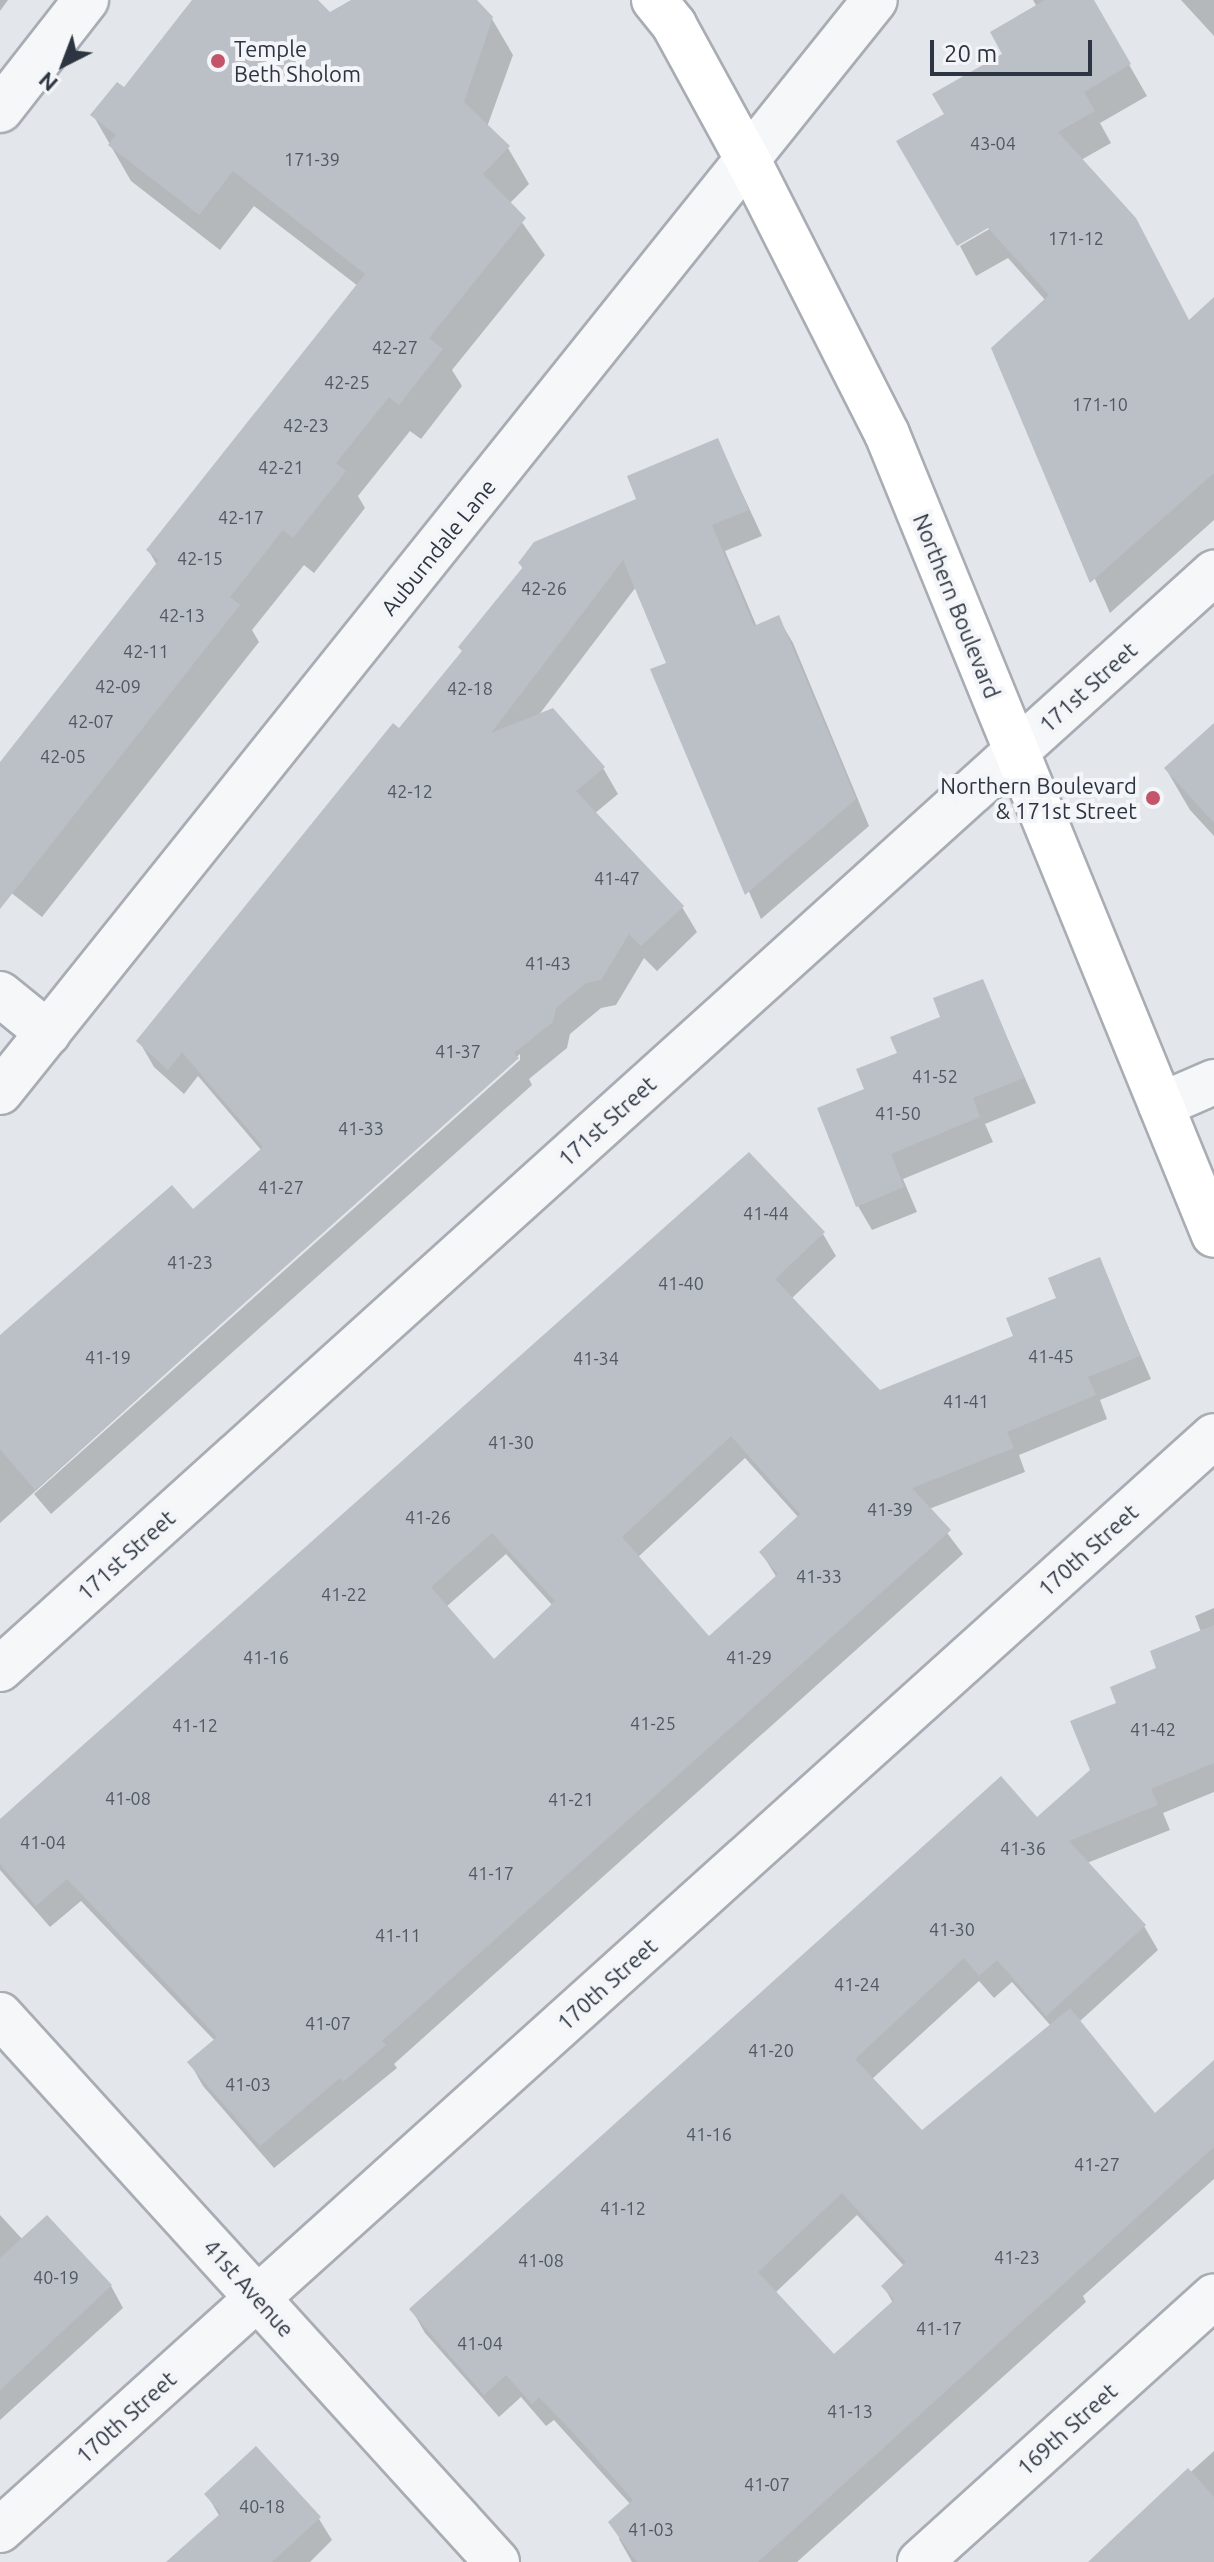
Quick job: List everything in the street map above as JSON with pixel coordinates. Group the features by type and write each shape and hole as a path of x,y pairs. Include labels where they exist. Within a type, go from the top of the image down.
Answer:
{"main road":[{"name":"Northern Boulevard","path":"654,0 674,25 748,160 887,434 1214,1235"}],"street":[{"path":"0,110 86,0"},
{"name":"Auburndale Lane","path":"0,1092 875,0"},
{"name":"171st Street","path":"0,1669 1214,573"},
{"path":"0,994 48,1033"},
{"path":"1161,1105 1214,1082"},
{"name":"170th Street","path":"0,2530 1214,1436"},
{"name":"41st Avenue","path":"0,2015 497,2562"},
{"name":"169th Street","path":"920,2562 1214,2296"}],"building":[{"path":"192,0 318,0 330,12 351,0 477,0 493,17 464,102 510,146 483,174 526,218 429,338 443,349 399,405 389,397 336,463 346,471 293,538 283,530 230,597 240,605 0,909 0,762 159,560 146,550 365,274 233,171 199,215 108,145 116,135 90,115 117,82 124,87"},
{"path":"1045,0 1094,0 1131,64 1084,92 1095,111 1058,132 1136,218 1189,320 1214,297 1214,473 1090,583 991,348 1049,295 988,228 957,246 896,141 944,114 932,94 1002,54 990,32"},
{"path":"718,438 749,510 712,525 754,626 779,615 856,799 745,895 650,669 666,663 623,560 491,733 553,708 605,767 576,791 684,906 641,946 629,934 601,980 586,983 556,1008 553,1022 514,1053 519,1058 35,1490 0,1449 0,1335 172,1185 193,1209 263,1147 182,1052 168,1070 136,1041 393,723 399,728 462,651 458,647 523,567 518,563 534,542 636,499 627,476"},
{"path":"1214,723 1214,823 1164,768"},
{"path":"983,979 1024,1078 973,1098 980,1117 891,1154 904,1187 856,1207 817,1108 864,1089 856,1069 897,1053 890,1037 940,1017 933,998"},
{"path":"749,1152 825,1232 775,1279 880,1390 1013,1336 1006,1318 1056,1298 1048,1278 1100,1257 1140,1356 1088,1377 1096,1395 1007,1432 1014,1448 912,1488 951,1530 382,2041 386,2045 343,2082 340,2078 260,2146 187,2062 217,2037 67,1879 36,1906 0,1864 0,1819","holes":["731,1436 800,1514 759,1552 778,1574 709,1636 622,1537","492,1533 555,1601 494,1659 431,1587"]},
{"path":"1214,1625 1214,1763 1151,1789 1158,1805 1069,1841 1146,1925 1046,2016 997,1960 979,1976 964,1958 855,2059 922,2130 1070,2008 1155,2113 1214,2060 1214,2147 758,2562 637,2562 608,2522 633,2500 577,2437 539,2397 532,2404 506,2375 484,2395 409,2309 1001,1776 1037,1817 1090,1770 1070,1721 1116,1703 1110,1687 1156,1668 1150,1651","holes":["842,2193 906,2262 881,2286 894,2300 834,2354 758,2272"]},
{"path":"47,2215 112,2285 0,2390 0,2258"},
{"path":"256,2446 321,2517 272,2562 166,2562 221,2513 204,2494"},
{"path":"1188,2468 1214,2497 1214,2562 1088,2562"}],"place":[{"name":"Temple Beth Sholom","path":"218,61"},
{"name":"Northern Boulevard & 171st Street","path":"1153,798"}]}
